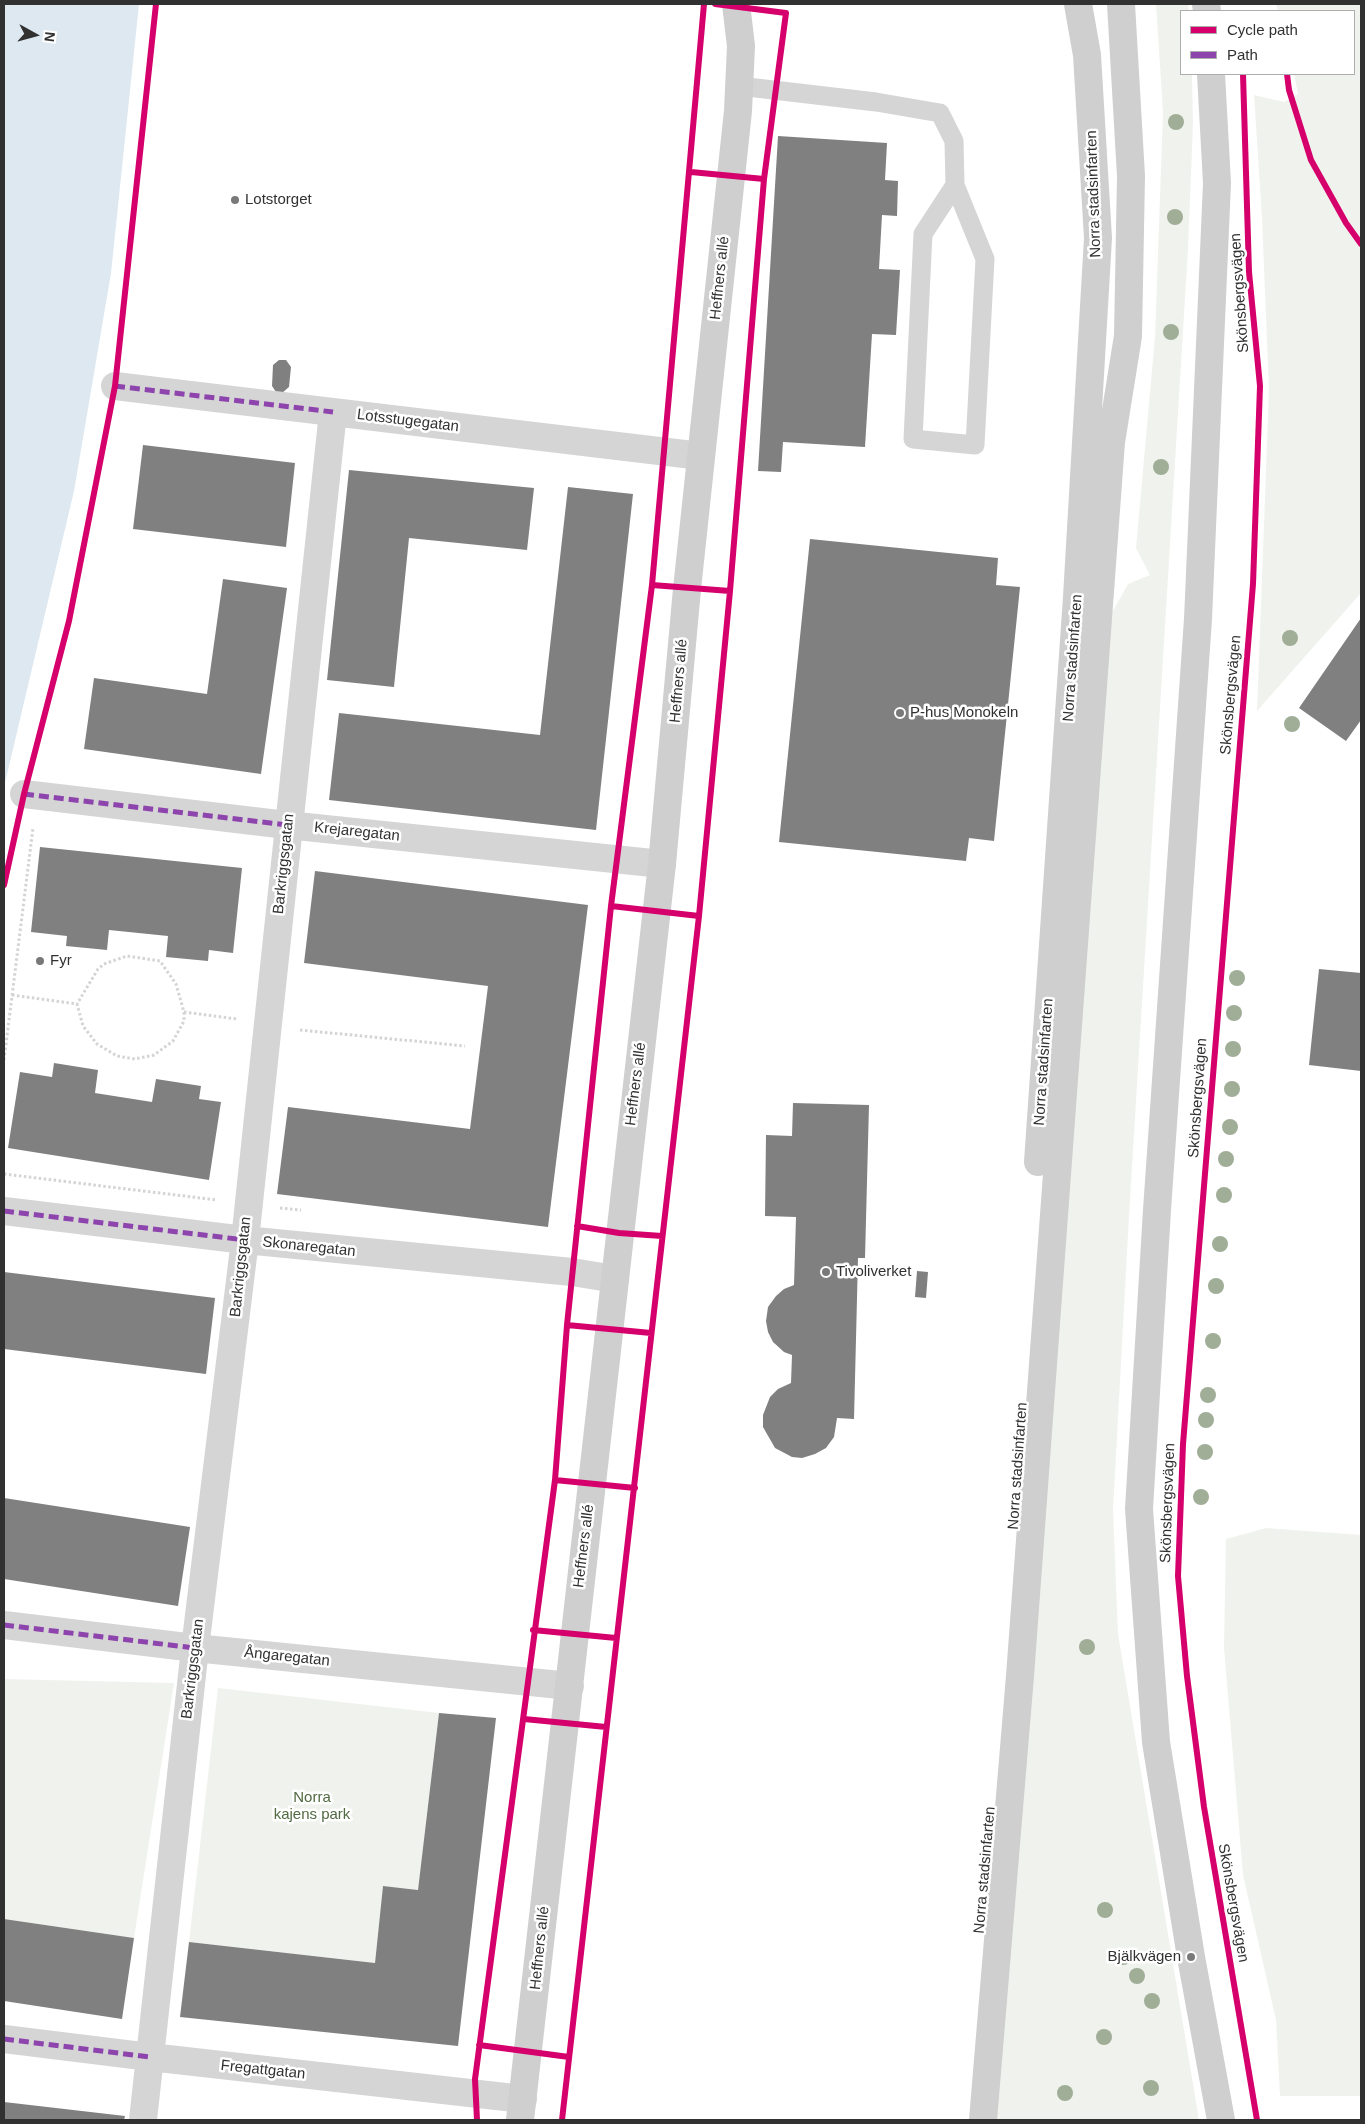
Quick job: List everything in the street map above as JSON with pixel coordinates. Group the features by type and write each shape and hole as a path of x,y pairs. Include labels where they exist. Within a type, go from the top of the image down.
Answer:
{"main road":[{"name":"Heffners allé","path":"521,2110 570,1686 579,1584 662,864 739,86 741,46 736,4"},
{"name":"Heffners allé","path":"741,46 755,4"},
{"name":"Norra stadsinfarten","path":"964,2120 1018,1478 1088,422 1098,238 1087,55 1078,4"},
{"name":"Norra stadsinfarten","path":"983,2120 1019,1686 1111,442 1128,336 1132,176 1121,4"},
{"name":"Skönsbergsvägen","path":"1211,75 1217,183 1198,619 1156,1219 1139,1509 1156,1742 1191,1957 1221,2120"}],"street":[{"name":"Lotsstugegatan","path":"115,386 701,456"},
{"name":"Barkriggsgatan","path":"142,2120 195,1648 245,1240 287,825 333,412"},
{"name":"Krejaregatan","path":"29,806 287,825 662,864"},
{"name":"Skonaregatan","path":"4,1211 245,1240 572,1272 615,1279"},
{"name":"Ångaregatan","path":"4,1625 195,1648 570,1686"},
{"name":"Fregattgatan","path":"4,2038 521,2110"}],"lane":[{"path":"739,86 876,102 940,113 954,141 955,185 984,259 975,445 913,440 923,234 955,185"}],"path":[{"path":"4,1060 12,995 29,806"},
{"path":"127,956 160,961 176,984 184,1012 181,1029 173,1040 154,1055 135,1059 117,1056 98,1044 83,1026 78,1004 98,969 118,957 127,956"},
{"path":"12,995 78,1004"},
{"path":"184,1012 246,1020"},
{"path":"294,1030 465,1046"}],"green space":[{"path":"1156,4 1188,4 1189,10 1180,10 1180,75 1192,75 1193,125 1188,249 1113,1510 1118,1634 1199,2120 993,2120 1110,616 1128,584 1150,575 1136,548 1155,337 1163,112"},
{"path":"1276,4 1361,4 1361,593 1257,711 1269,390 1262,218 1254,95 1284,102 1298,94 1294,75 1355,75 1355,10 1278,10"},
{"path":"1266,1528 1361,1535 1361,2096 1280,2096 1276,2020 1243,1875 1224,1648 1226,1539"},
{"path":"4,1679 174,1683 134,1938 4,1919"},
{"name":"Norra kajens park","path":"218,1688 439,1713 418,1890 383,1886 375,1963 189,1942"}],"shaded area":[{"path":"4,4 139,4 111,273 74,491 4,787"}],"building":[{"path":"778,136 887,143 885,180 898,181 897,216 882,215 879,269 900,270 896,335 872,334 865,447 783,442 781,472 758,471"},
{"path":"279,360 286,360 291,367 289,387 282,393 276,392 272,386 273,365"},
{"path":"143,445 295,463 286,547 133,529"},
{"path":"349,470 534,488 527,550 409,538 394,687 327,680"},
{"path":"568,487 633,494 596,830 329,800 339,713 540,735"},
{"name":"P-hus Monokeln","path":"810,539 998,558 996,585 1020,587 994,841 969,838 966,861 779,842"},
{"path":"223,579 287,588 261,774 84,749 94,678 207,694"},
{"path":"1361,618 1361,720 1346,741 1299,708"},
{"path":"40,847 242,868 233,953 209,950 208,961 166,957 168,936 109,930 107,950 66,946 67,936 31,932"},
{"path":"315,871 588,905 548,1227 277,1194 288,1107 470,1129 488,986 304,963"},
{"path":"1319,969 1361,973 1361,1071 1309,1065"},
{"path":"54,1063 98,1070 95,1093 152,1102 156,1079 201,1086 199,1099 221,1102 209,1180 8,1148 20,1072 52,1077"},
{"name":"Tivoliverket","path":"793,1103 869,1105 865,1258 858,1258 854,1419 837,1418 834,1437 826,1448 802,1458 792,1457 775,1448 763,1427 763,1415 770,1397 778,1389 791,1383 792,1355 784,1352 773,1342 768,1332 766,1321 768,1307 776,1296 784,1289 794,1285 796,1217 765,1216 766,1135 792,1136"},
{"path":"917,1271 928,1272 926,1298 915,1297"},
{"path":"4,1272 215,1298 206,1374 4,1349"},
{"path":"4,1498 190,1527 178,1606 4,1579"},
{"path":"439,1713 496,1718 458,2046 180,2017 189,1942 375,1963 383,1886 418,1890"},
{"path":"4,1919 134,1938 122,2019 4,2001"},
{"path":"4,2102 125,2116 124,2120 4,2120"}],"marked path":[{"path":"115,386 333,412"},
{"path":"24,794 287,825"},
{"path":"4,1211 245,1240"},
{"path":"4,1625 195,1648"},
{"path":"4,2039 150,2057"}],"cycle path":[{"path":"4,885 24,794 69,621 115,386 156,4"},
{"path":"477,2120 475,2079 555,1480 567,1325 611,906 652,585 704,4"},
{"path":"562,2120 699,916 730,591 764,179 786,13 715,4"},
{"path":"1243,75 1249,272 1260,386 1253,584 1183,1444 1178,1576 1187,1676 1204,1807 1257,2120"},
{"path":"1287,75 1289,90 1311,160 1346,223 1361,244"},
{"path":"691,172 764,179"},
{"path":"652,585 730,591"},
{"path":"611,906 699,916"},
{"path":"577,1226 619,1233 662,1236"},
{"path":"567,1325 651,1333"},
{"path":"555,1480 635,1488"},
{"path":"533,1630 616,1638"},
{"path":"524,1719 606,1727"},
{"path":"479,2045 569,2057"}],"place":[{"name":"Lotstorget","path":"235,200"},
{"name":"P-hus Monokeln","path":"900,713"},
{"name":"Fyr","path":"40,961"},
{"name":"Tivoliverket","path":"826,1272"},
{"name":"Bjälkvägen","path":"1191,1957"}]}
